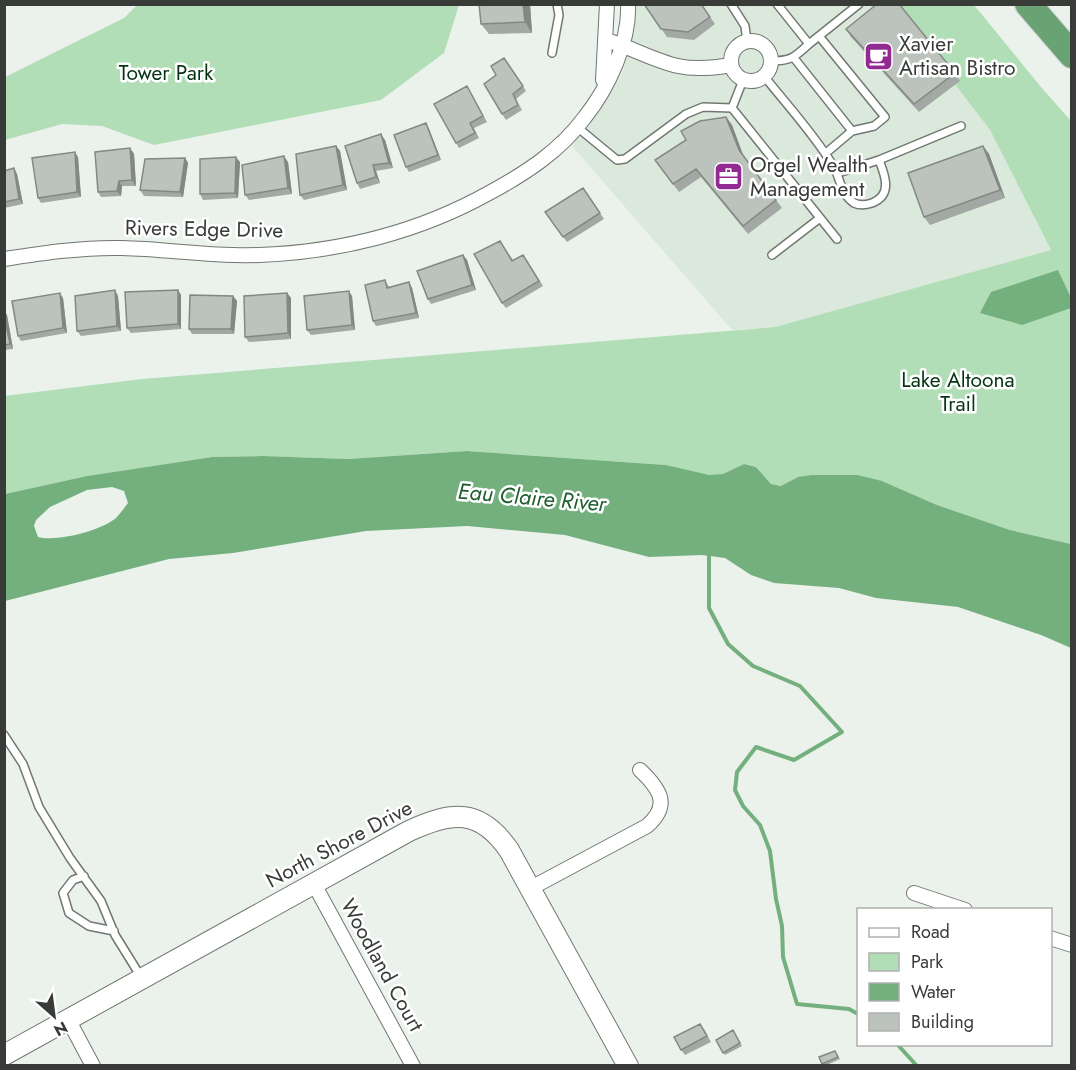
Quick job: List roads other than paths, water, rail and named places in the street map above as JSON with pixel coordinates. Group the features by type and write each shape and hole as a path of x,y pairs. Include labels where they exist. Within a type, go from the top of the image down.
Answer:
{"highway":[{"path":"1028,4 1071,55"}],"street":[{"path":"603,90 607,4"},
{"name":"Rivers Edge Drive","path":"4,259 86,249 119,248 259,255 323,249 358,242 420,224 475,201 506,183 548,156 577,127 603,90 623,45 628,4"},
{"path":"606,40 678,66 711,69 731,65"},
{"path":"747,42 764,47 770,61 764,76 753,81 743,80 735,74 731,65 735,50 747,42"},
{"path":"531,888 653,821 659,812 660,797 653,782 640,770"},
{"name":"North Shore Drive","path":"4,1055 425,824 438,819 460,816 483,823 492,829 509,850 628,1065"},
{"name":"Woodland Court","path":"314,884 413,1065"},
{"path":"914,893 962,908"},
{"path":"1052,939 1071,945"},
{"path":"68,1019 93,1065"}],"lane":[{"path":"552,53 559,15 557,4"},
{"path":"730,4 745,26 747,42"},
{"path":"777,4 809,44"},
{"path":"770,61 786,61 794,58 859,4"},
{"path":"819,36 885,117 874,126 852,131 826,153"},
{"path":"794,58 852,131"},
{"path":"764,76 826,153 838,173 839,185 849,199 857,204 867,205 883,195 886,187 885,177 879,160"},
{"path":"732,108 743,80"},
{"path":"577,127 617,160 625,159 686,114 703,107 732,108 837,239"},
{"path":"838,173 879,160 961,126"},
{"path":"772,255 820,218"},
{"path":"4,735 23,764 39,807 101,900 114,931 142,979"},
{"path":"84,876 73,880 63,893 69,913 89,926 114,931"}],"water":[{"path":"1058,270 1071,298 1071,308 1022,325 980,313 991,292"},
{"name":"Eau Claire River","path":"467,451 666,465 709,475 723,474 744,464 756,467 771,484 781,486 798,477 812,475 857,475 882,481 937,505 1010,530 1071,544 1071,648 1041,635 958,607 876,598 839,588 774,583 751,575 725,558 702,555 649,557 565,535 467,526 366,531 233,553 169,559 5,601 5,494 87,476 212,457 348,459","holes":["112,487 124,491 128,503 109,523 67,537 38,537 34,526 36,520 50,507 87,490"]}],"waterway":[{"path":"709,552 709,608 728,644 753,666 800,686 842,732 794,760 756,747 737,772 735,790 743,806 760,825 770,851 782,926 783,957 797,1004 849,1009 857,1013"},
{"path":"899,1046 917,1066"}],"place":[{"name":"Xavier Artisan Bistro","path":"878,56"},
{"name":"Orgel Wealth Management","path":"729,177"}],"park label":[{"name":"Tower Park","path":"166,73"},
{"name":"Lake Altoona Trail","path":"958,392"}]}
